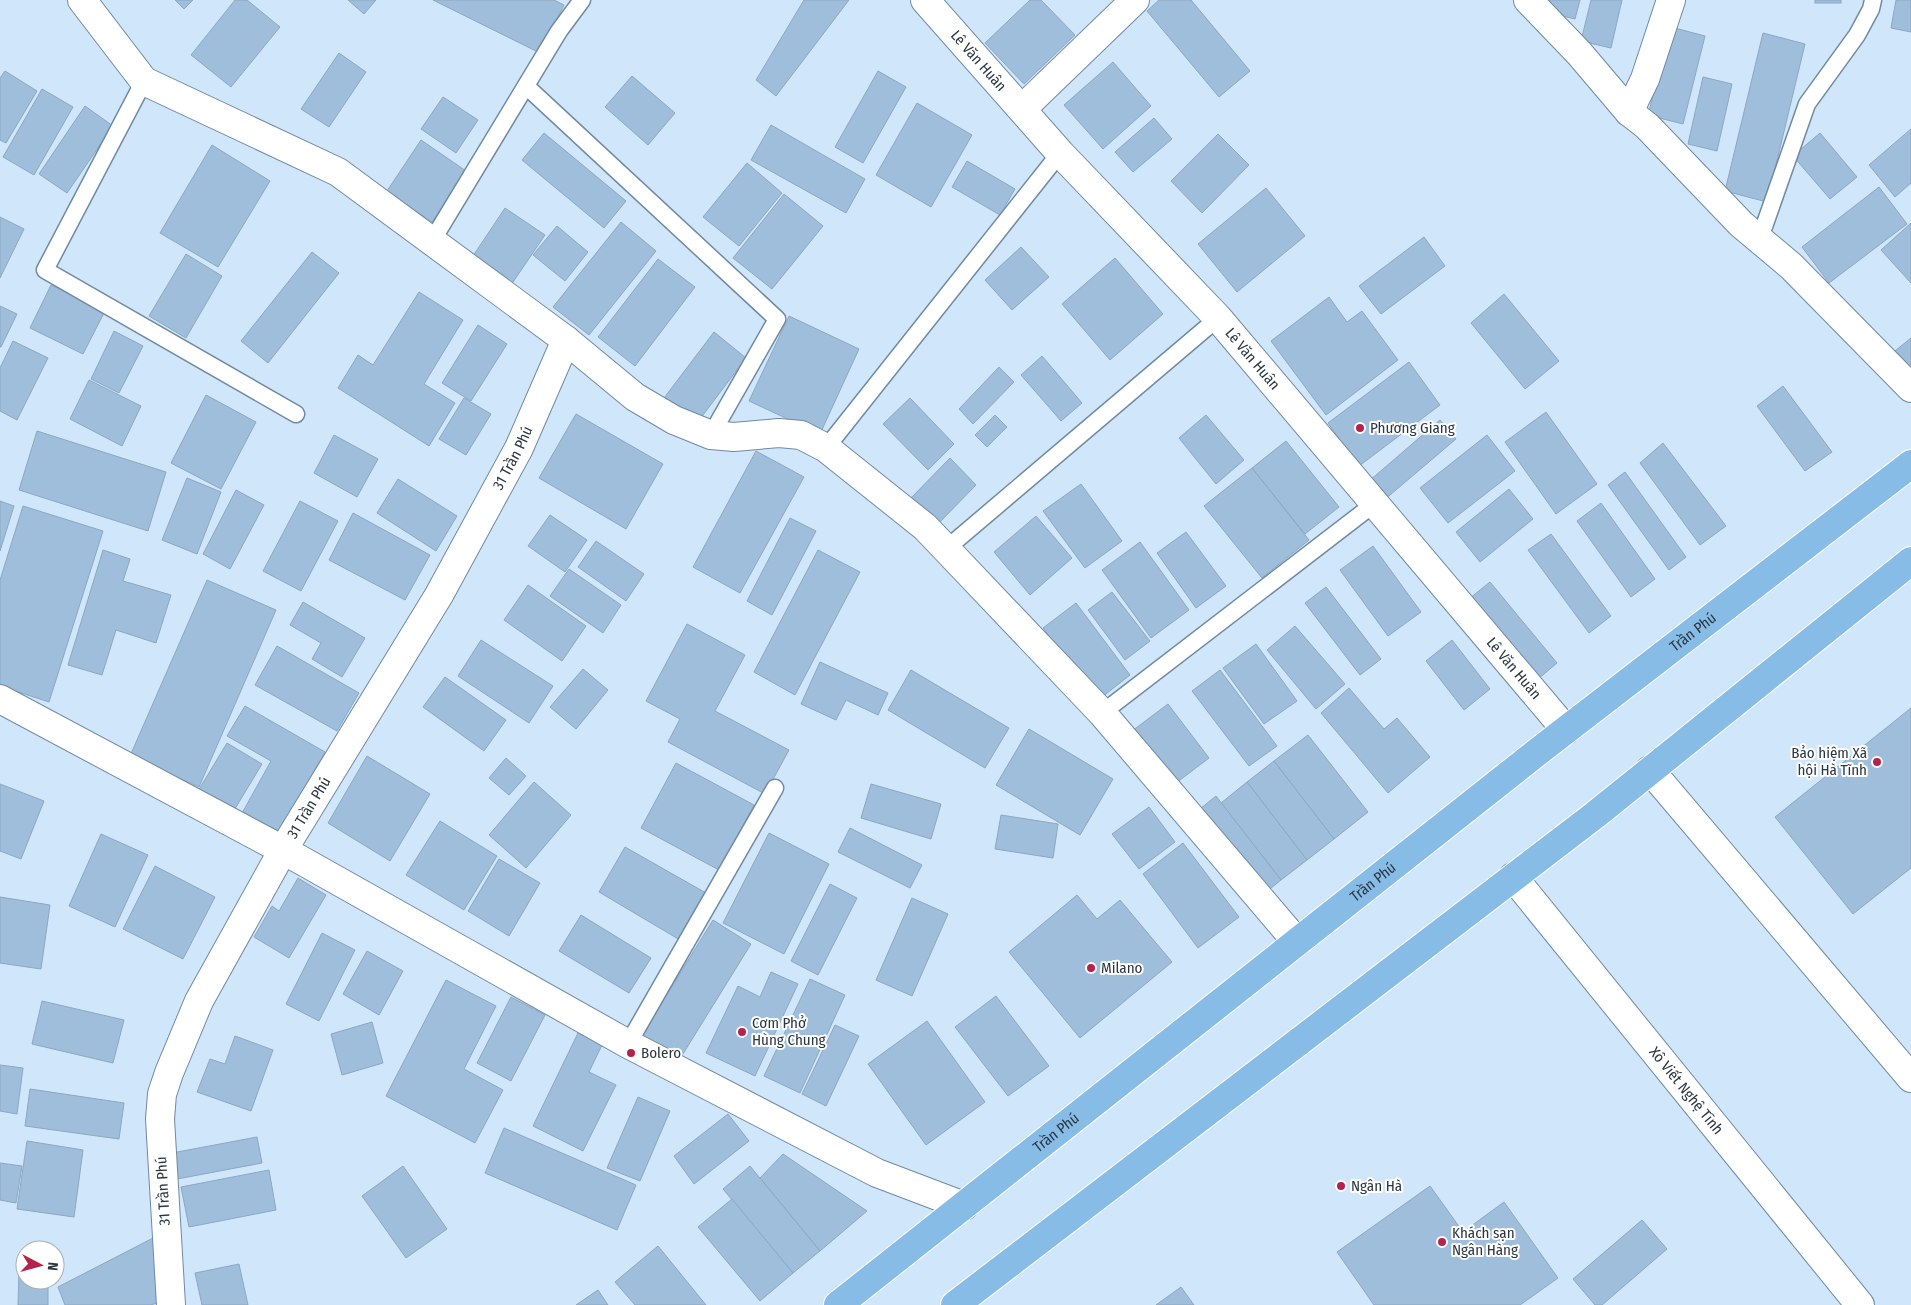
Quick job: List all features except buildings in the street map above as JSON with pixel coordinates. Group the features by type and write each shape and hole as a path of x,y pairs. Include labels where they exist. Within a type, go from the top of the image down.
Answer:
{"main road":[{"name":"Trần Phú","path":"838,1305 1566,730 1911,464"},
{"path":"955,1305 1596,814 1911,561"}],"street":[{"path":"82,0 144,81 338,172 566,340 634,397 674,420 711,436 734,437 779,432 801,435 826,448 925,527 946,549 1102,713 1297,942"},
{"name":"Lê Văn Huân","path":"925,0 1060,153 1218,318 1566,730"},
{"path":"1022,109 1135,0"},
{"path":"1528,0 1579,53 1629,112 1647,126 1741,224 1760,238 1791,266 1911,388"},
{"path":"1629,112 1645,79 1670,0"},
{"name":"31 Trần Phú","path":"171,1305 160,1128 162,1094 168,1073 199,1001 283,850 439,595 519,448 566,340"},
{"path":"0,699 283,850 628,1044 877,1173 964,1206"},
{"path":"1650,770 1911,1078"},
{"name":"Xô Viết Nghệ Tĩnh","path":"1513,877 1860,1305"}],"lane":[{"path":"432,241 559,30 582,0"},
{"path":"1760,238 1807,104 1857,34 1872,9 1873,0"},
{"path":"144,81 45,270 296,414"},
{"path":"526,86 777,319 711,436"},
{"path":"826,448 1060,153"},
{"path":"946,549 1218,318"},
{"path":"1102,713 1374,504"},
{"path":"628,1044 776,788"}],"place":[{"name":"Phương Giang","path":"1360,428"},
{"name":"Bảo hiệm Xã hội Hà Tĩnh","path":"1877,762"},
{"name":"Milano","path":"1091,968"},
{"name":"Cơm Phở Hùng Chung","path":"742,1032"},
{"name":"Bolero","path":"631,1053"},
{"name":"Ngân Hà","path":"1341,1186"},
{"name":"Khách sạn Ngân Hàng","path":"1442,1242"}]}
